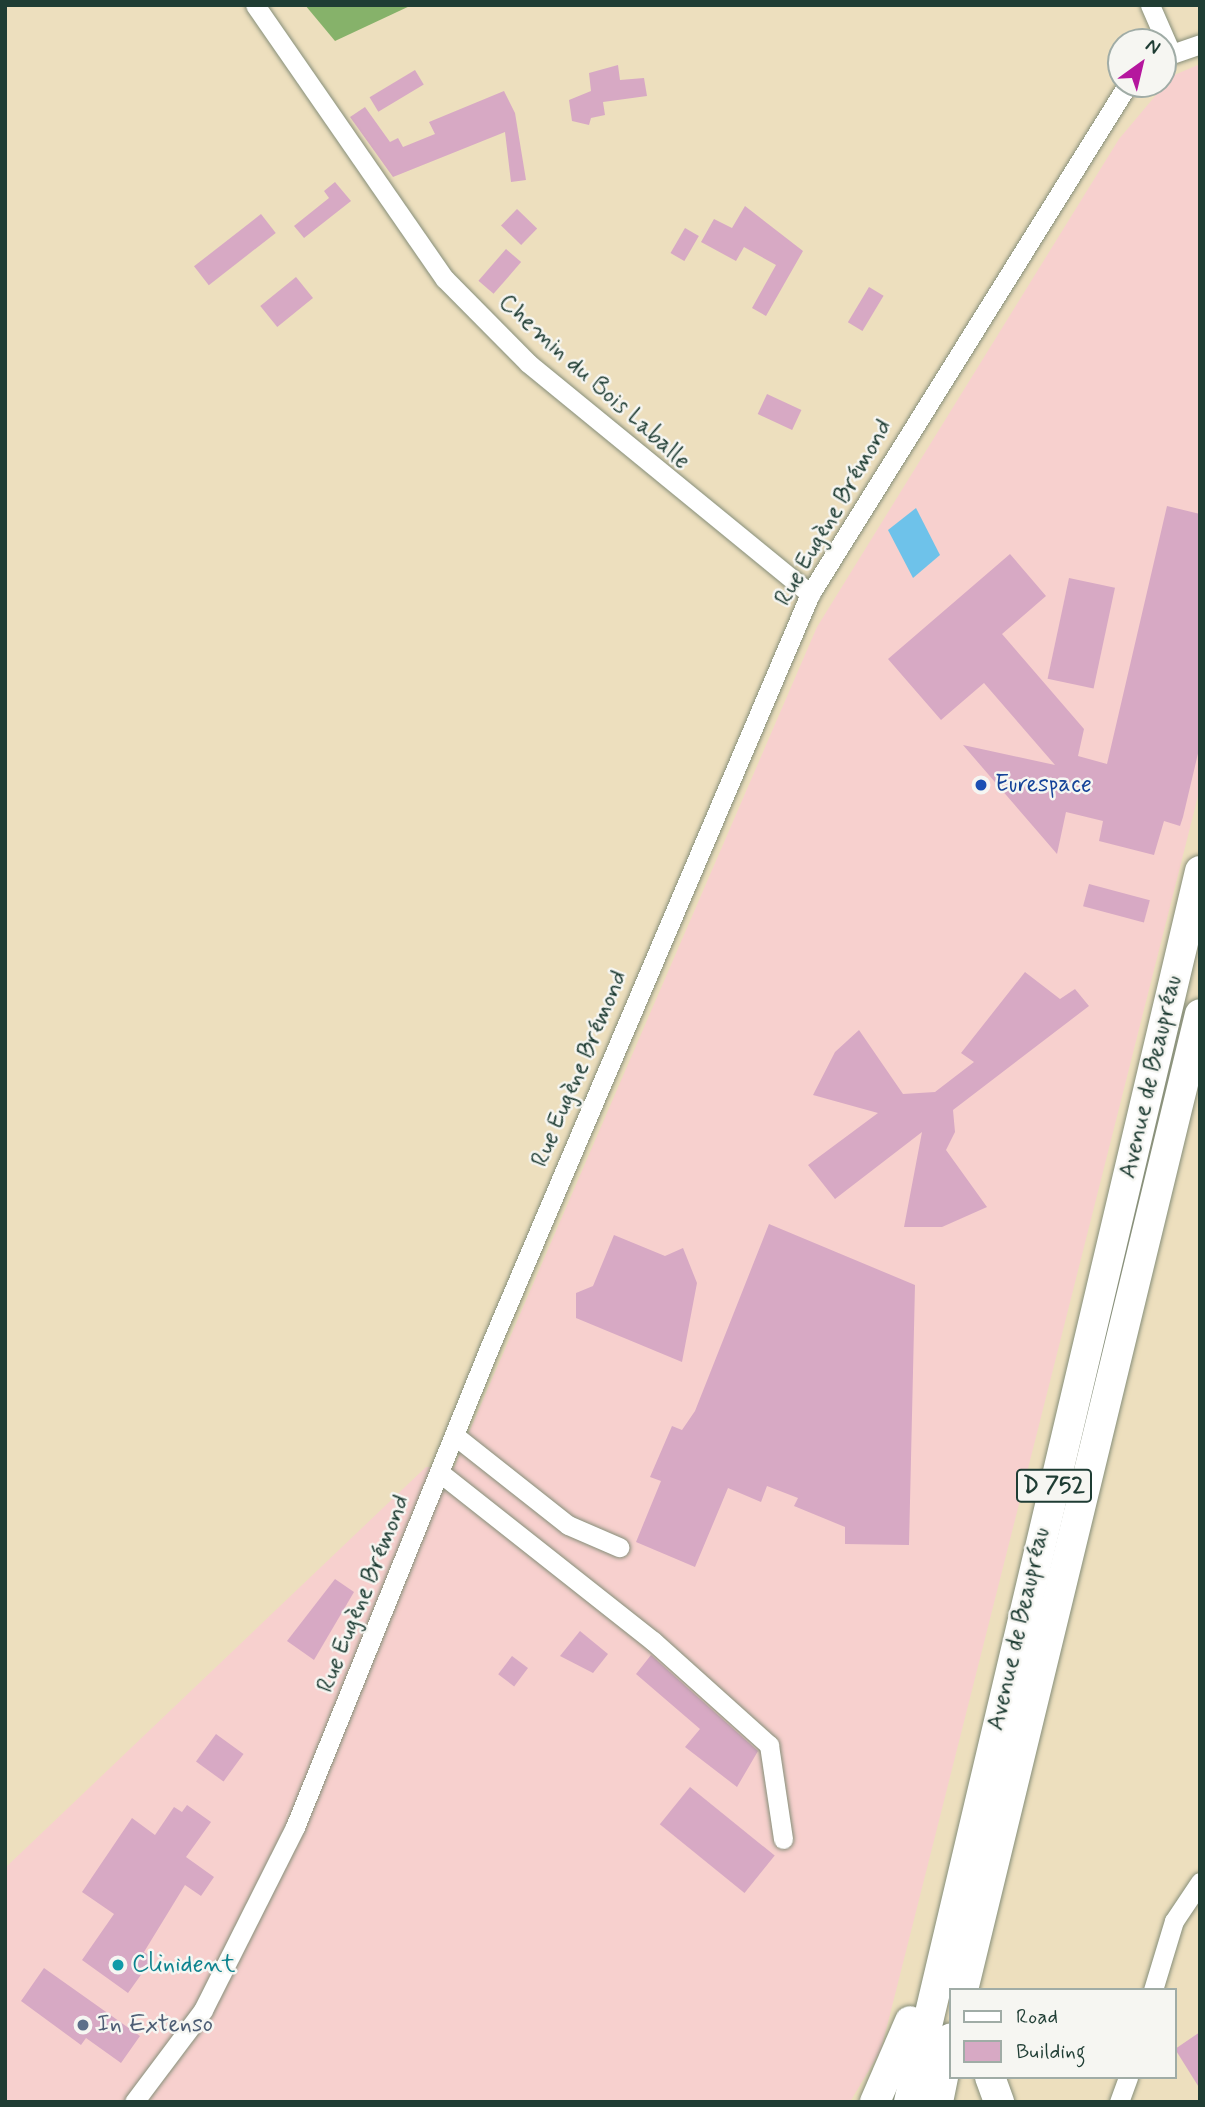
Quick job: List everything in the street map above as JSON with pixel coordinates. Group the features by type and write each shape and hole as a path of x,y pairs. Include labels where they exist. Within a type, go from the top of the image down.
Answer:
{"highway":[{"name":"Avenue de Beaupréau","path":"909,2102 1200,871"},
{"name":"Avenue de Beaupréau","path":"964,1988 996,1874 1200,1014"},
{"path":"875,2102 901,2053 971,1801 989,1756"},
{"path":"981,1988 996,1874"},
{"path":"938,2102 950,2043"},
{"path":"991,2079 999,2102"}],"street":[{"name":"Chemin du Bois Laballe","path":"255,5 445,279 528,363 810,594"},
{"path":"1150,5 1158,28"},
{"path":"1177,52 1200,44"},
{"name":"Rue Eugène Brémond","path":"134,2102 203,2010 272,1874 454,1435 810,594 1119,98"},
{"path":"454,1435 568,1525 619,1547"},
{"path":"439,1472 653,1641 769,1745 783,1839"},
{"path":"1154,1988 1174,1921 1200,1882"},
{"path":"1119,2102 1127,2079"}],"shaded area":[{"path":"1200,64 1200,788 881,2050 850,2102 5,2102 5,1868 426,1467 454,1467 817,627 1119,139 1153,98 1177,98 1177,74"}],"green space":[{"path":"305,5 412,5 335,41"}],"water":[{"path":"916,508 940,555 913,578 888,530"}],"building":[{"path":"618,65 620,80 644,78 647,96 603,102 605,115 591,118 589,125 572,121 569,100 591,91 589,73"},
{"path":"415,70 424,85 378,112 370,97"},
{"path":"504,91 515,113 526,180 511,182 505,132 393,177 350,117 365,107 390,142 398,138 403,147 435,134 429,122"},
{"path":"335,182 351,201 304,238 294,226 329,198 324,191"},
{"path":"745,206 803,251 766,316 752,308 776,265 744,247 736,261 701,242 714,219 732,228"},
{"path":"517,209 537,228 521,245 501,226"},
{"path":"261,214 276,233 209,285 194,266"},
{"path":"685,228 699,236 684,261 670,253"},
{"path":"506,249 521,262 494,294 478,281"},
{"path":"296,277 313,298 277,327 260,306"},
{"path":"869,287 884,296 862,331 848,322"},
{"path":"767,394 801,410 792,430 758,414"},
{"path":"1167,506 1200,514 1200,745 1183,817 1180,826 1164,821 1154,855 1099,841 1103,821 1066,812 1057,854 963,745 1055,765 984,683 941,720 888,659 1010,554 1046,596 1002,634 1084,729 1078,756 1107,764"},
{"path":"1069,578 1115,588 1094,689 1048,679"},
{"path":"1089,884 1150,900 1144,923 1083,906"},
{"path":"1025,972 1060,999 1075,989 1089,1006 953,1110 955,1132 946,1150 987,1207 942,1227 904,1227 922,1132 835,1199 808,1165 878,1113 813,1095 835,1052 859,1030 903,1094 935,1092 974,1062 961,1053"},
{"path":"769,1224 915,1285 909,1545 845,1544 845,1527 794,1506 798,1498 767,1486 761,1502 728,1488 695,1567 636,1542 661,1481 650,1477 672,1426 682,1430 695,1411"},
{"path":"614,1235 665,1256 683,1248 697,1283 682,1362 576,1318 576,1293 593,1286"},
{"path":"335,1579 354,1592 314,1660 287,1641"},
{"path":"580,1631 608,1654 593,1673 560,1656"},
{"path":"651,1655 758,1751 737,1787 685,1747 700,1729 636,1674"},
{"path":"512,1656 528,1668 514,1686 498,1674"},
{"path":"216,1734 244,1754 224,1781 196,1762"},
{"path":"690,1787 775,1856 745,1893 660,1824"},
{"path":"187,1805 211,1822 186,1857 214,1877 201,1896 185,1885 144,1952 153,1958 128,1993 82,1960 114,1914 82,1892 132,1818 155,1835 174,1807 182,1812"},
{"path":"44,1968 140,2036 121,2063 86,2038 81,2045 21,2001"},
{"path":"1200,2032 1200,2089 1177,2052 1177,2048"}],"place":[{"name":"Eurespace","path":"981,785"},
{"name":"Clinident","path":"118,1965"},
{"name":"In Extenso","path":"83,2025"}]}
